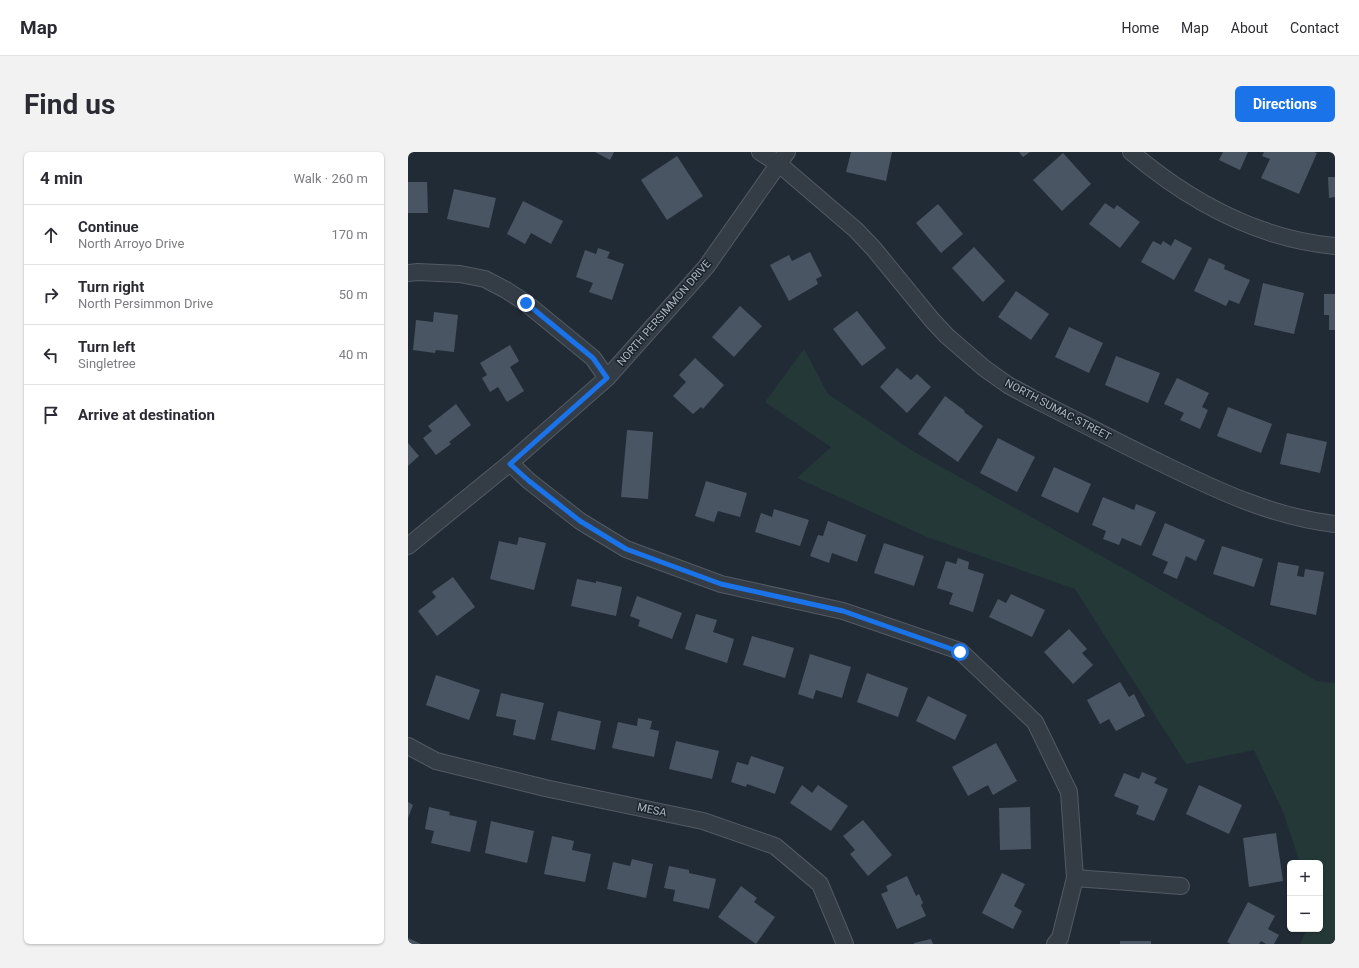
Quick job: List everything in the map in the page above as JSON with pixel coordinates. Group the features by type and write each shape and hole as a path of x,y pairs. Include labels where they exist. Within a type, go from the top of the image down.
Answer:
{"street":[{"name":"NORTH SUMAC STREET","path":"760,152 783,158 874,249 932,320 947,336 984,368 1008,385 1207,486 1294,517 1335,524"},
{"path":"1131,152 1186,193 1229,216 1277,235 1317,244 1335,246"},
{"name":"NORTH PERSIMMON DRIVE","path":"408,546 510,464 607,378 706,267 783,158"},
{"path":"408,273 460,274 485,279 506,290 526,303 593,358 607,378"},
{"path":"510,464 580,521 626,549 721,584 843,611 960,652 1035,722 1069,792 1075,878 1060,938 1055,944"},
{"name":"MESA","path":"408,746 436,761 545,788 703,820 775,846 820,884 845,944"},
{"path":"1075,878 1181,886"}],"green space":[{"path":"804,349 828,394 911,450 1137,576 1317,681 1335,683 1335,944 1300,944 1306,932 1323,932 1323,860 1299,860 1283,812 1254,750 1186,764 1075,589 927,537 797,478 831,447 765,402"}],"building":[{"path":"595,152 614,152 610,160"},
{"path":"851,152 892,152 886,181 846,172"},
{"path":"1019,152 1030,152 1023,157"},
{"path":"1223,152 1248,152 1240,170 1219,160"},
{"path":"1264,152 1317,153 1299,194 1261,178 1270,159 1262,156"},
{"path":"1063,153 1091,184 1062,211 1033,180"},
{"path":"677,156 703,196 667,220 641,180"},
{"path":"1328,177 1335,177 1335,197 1329,198"},
{"path":"408,182 427,182 428,213 408,213"},
{"path":"454,189 496,198 489,228 447,219"},
{"path":"523,201 563,221 551,244 531,233 525,244 507,234"},
{"path":"1105,203 1114,209 1117,205 1140,222 1120,248 1089,224"},
{"path":"938,204 963,234 941,253 916,223"},
{"path":"1175,239 1192,248 1174,280 1141,262 1153,241 1161,245 1163,241 1171,246"},
{"path":"974,247 1005,281 983,302 952,268"},
{"path":"598,248 610,252 607,258 624,264 612,300 589,292 593,283 576,277 585,250 596,254"},
{"path":"810,252 822,276 816,279 818,284 789,301 770,265 789,255 792,261"},
{"path":"1209,258 1225,265 1224,269 1250,280 1239,304 1229,300 1226,306 1194,291"},
{"path":"1263,283 1304,293 1294,334 1254,325"},
{"path":"1016,291 1049,314 1031,340 998,317"},
{"path":"1324,294 1335,294 1335,330 1329,330 1329,315 1324,315"},
{"path":"740,306 762,326 734,357 712,337"},
{"path":"857,311 886,348 862,366 833,329"},
{"path":"434,312 458,315 454,352 436,350 435,353 413,350 416,320 433,322"},
{"path":"1069,327 1103,343 1089,373 1055,357"},
{"path":"510,345 519,361 510,367 524,391 507,402 498,387 490,392 482,378 487,375 480,363"},
{"path":"1116,356 1160,373 1148,403 1105,385"},
{"path":"695,358 724,385 703,409 701,407 693,414 673,396 686,382 679,375"},
{"path":"897,368 911,380 917,374 931,387 907,413 880,387"},
{"path":"1177,378 1209,393 1202,407 1208,410 1200,429 1180,420 1184,413 1164,404"},
{"path":"945,396 983,426 958,462 918,434"},
{"path":"456,404 471,425 449,442 451,444 436,455 423,438 432,431 428,426"},
{"path":"1228,407 1272,424 1261,453 1217,436"},
{"path":"627,430 653,432 648,499 621,497"},
{"path":"1287,433 1327,442 1320,473 1280,464"},
{"path":"998,438 1035,457 1017,492 980,473"},
{"path":"408,443 419,456 408,466"},
{"path":"1054,467 1091,484 1078,513 1041,496"},
{"path":"706,481 747,493 740,517 718,511 714,522 695,516"},
{"path":"1103,497 1134,510 1136,504 1156,512 1141,546 1122,538 1119,545 1103,539 1106,531 1092,525"},
{"path":"774,509 809,520 800,546 755,532 761,513 772,517"},
{"path":"828,521 866,535 857,562 832,553 829,563 810,556 818,535 823,536"},
{"path":"1165,523 1205,540 1196,561 1186,556 1177,579 1163,573 1168,562 1152,555"},
{"path":"519,537 546,543 534,590 490,579 499,541 517,545"},
{"path":"884,543 924,556 914,586 874,573"},
{"path":"1222,546 1263,559 1254,587 1213,574"},
{"path":"958,558 969,562 968,569 984,574 973,612 949,604 953,593 937,588 946,561 956,564"},
{"path":"1278,562 1299,566 1297,576 1304,577 1305,569 1324,572 1316,615 1270,605"},
{"path":"453,577 475,607 437,636 418,611 436,597 432,592"},
{"path":"577,579 596,583 596,581 622,587 616,616 571,606"},
{"path":"1011,594 1045,610 1032,637 989,617 998,599 1006,603"},
{"path":"637,596 682,613 672,639 638,626 640,620 630,616"},
{"path":"696,614 717,620 713,632 734,639 727,663 685,649"},
{"path":"1069,629 1087,649 1082,653 1093,665 1073,684 1044,652"},
{"path":"752,636 794,648 785,678 743,665"},
{"path":"810,654 851,667 842,698 816,690 813,699 798,694"},
{"path":"867,673 908,688 898,717 857,702"},
{"path":"436,675 480,690 469,720 426,705"},
{"path":"1120,682 1129,697 1134,694 1145,716 1116,731 1109,719 1100,724 1087,700"},
{"path":"501,693 544,703 535,740 513,735 516,720 496,716"},
{"path":"928,696 967,715 955,740 916,721"},
{"path":"558,711 601,721 595,750 551,740"},
{"path":"638,718 652,721 650,729 659,731 654,757 612,748 618,722 637,726"},
{"path":"676,741 719,751 712,779 669,769"},
{"path":"996,743 1017,781 993,795 988,785 968,796 952,767"},
{"path":"751,756 784,767 775,794 747,784 746,787 731,782 737,762 748,765"},
{"path":"1142,772 1157,778 1154,783 1168,789 1154,821 1136,814 1139,806 1114,796 1124,773 1139,779"},
{"path":"802,785 812,793 818,785 848,806 831,831 790,803"},
{"path":"1199,785 1242,805 1229,834 1186,814"},
{"path":"408,802 413,805 408,818"},
{"path":"429,807 450,812 449,815 477,821 470,852 431,843 434,831 425,829"},
{"path":"1030,807 1031,849 1000,850 999,808"},
{"path":"863,820 892,855 868,876 850,854 855,850 843,836"},
{"path":"491,821 534,831 527,863 485,853"},
{"path":"1276,833 1283,881 1249,887 1243,838"},
{"path":"552,836 574,841 572,850 591,854 585,882 544,874"},
{"path":"632,859 653,864 646,898 607,889 613,862 630,866"},
{"path":"669,866 689,870 689,873 716,879 709,909 673,901 675,890 664,888"},
{"path":"1002,873 1025,884 1014,906 1022,911 1013,929 982,913"},
{"path":"907,876 916,896 919,894 923,903 921,905 926,916 897,929 881,894 888,891 886,886"},
{"path":"741,886 757,898 754,902 775,917 756,944 718,917"},
{"path":"1248,902 1275,916 1268,929 1279,935 1274,944 1266,944 1261,941 1259,944 1231,944 1227,942"},
{"path":"408,938 421,944 408,944"},
{"path":"931,939 933,944 914,944 914,943"},
{"path":"1120,941 1151,941 1151,944 1120,944"}],"route":[{"path":"526,303 593,358 607,378 529,445 510,464 529,481 580,521 626,549 721,584 843,611 960,652"}]}
